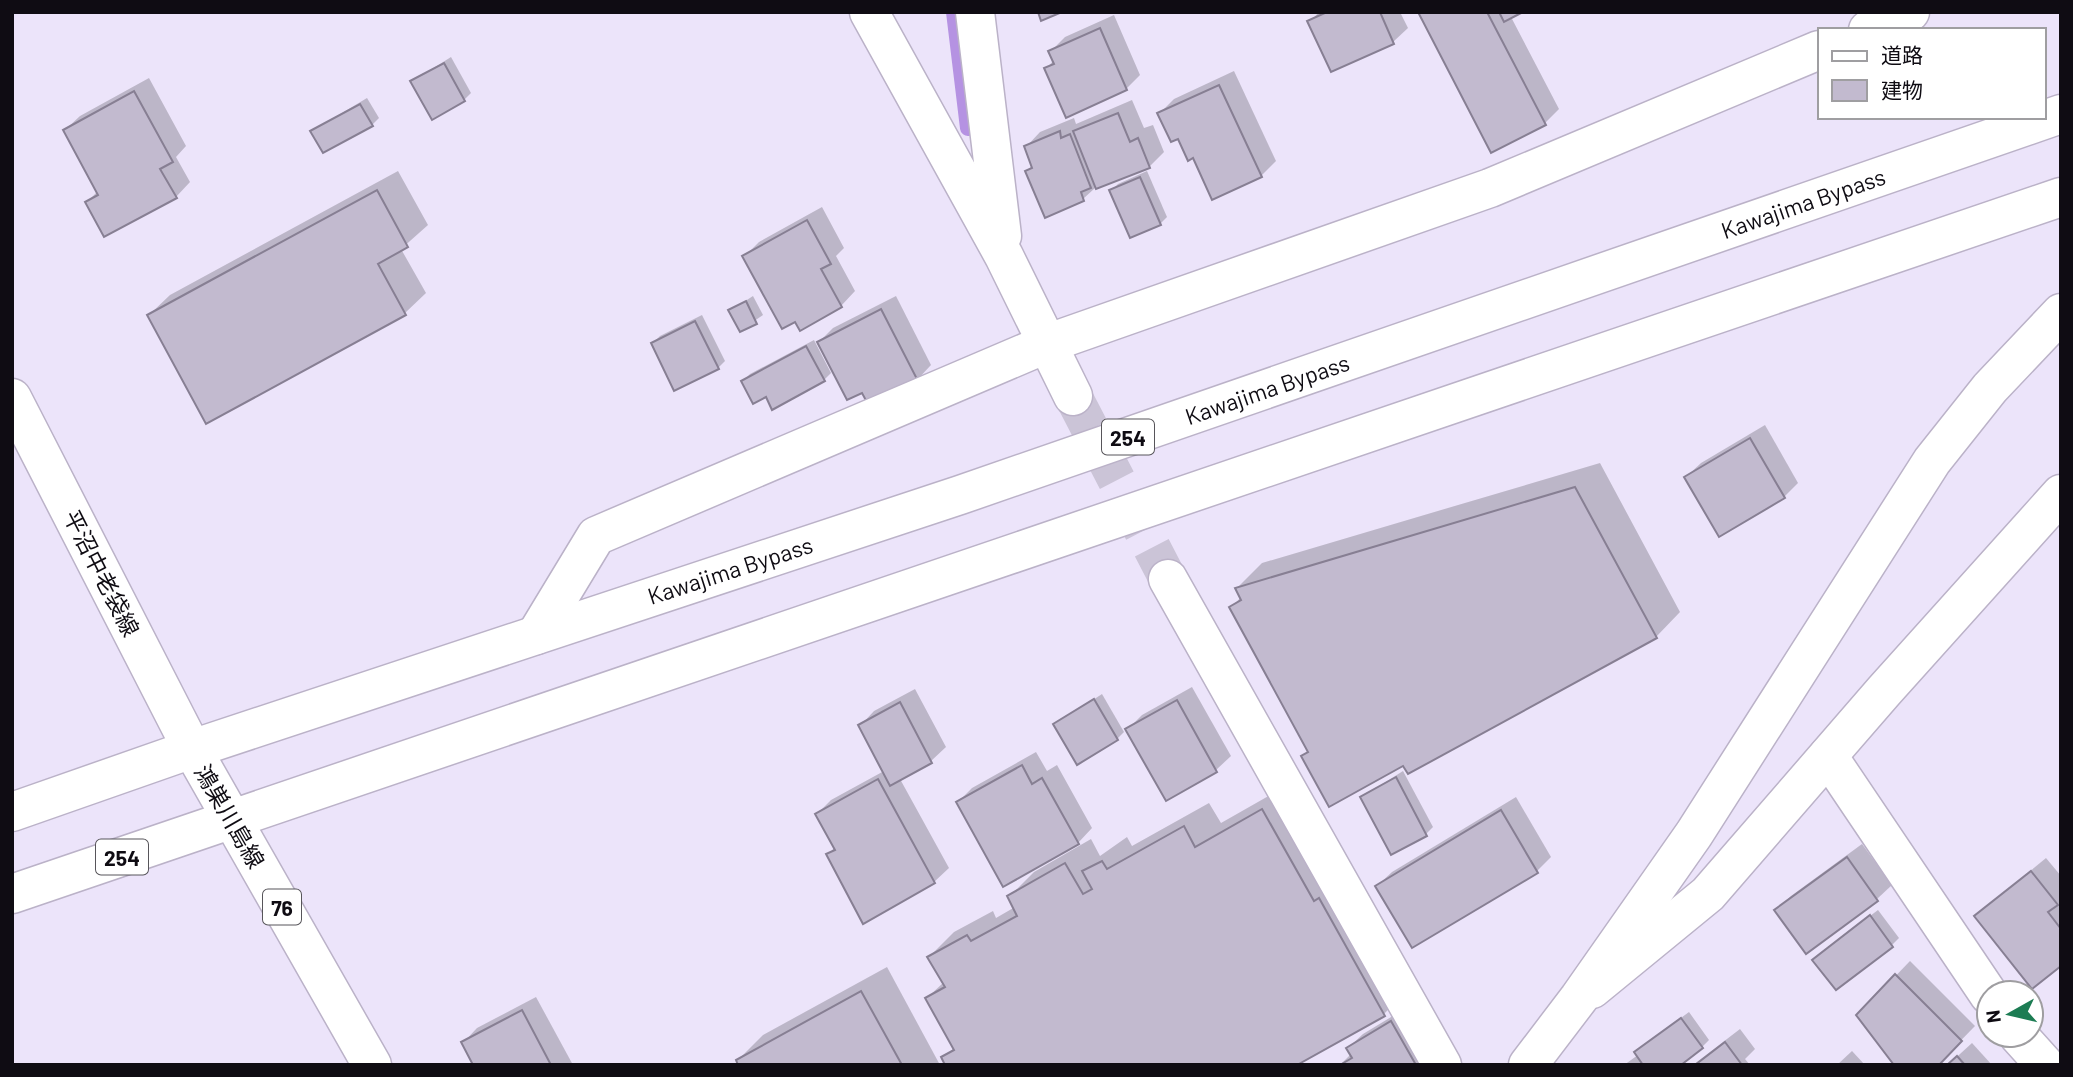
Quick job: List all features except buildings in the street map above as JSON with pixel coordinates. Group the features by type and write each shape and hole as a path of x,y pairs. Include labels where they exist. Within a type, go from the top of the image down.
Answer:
{"main road":[{"path":"869,12 1004,256 1073,396"},
{"path":"975,12 1004,256"},
{"path":"1873,28 1910,12"},
{"path":"536,635 596,536 1046,344 1490,188 1818,50"},
{"name":"Kawajima Bypass","path":"192,749 960,495 2061,114"},
{"name":"254","path":"12,894 2061,197"},
{"path":"1528,1065 1580,998 1694,834 1932,461 1990,388 2061,313"},
{"name":"平沼中老袋線","path":"12,398 192,749"},
{"path":"1580,998 1708,894 2061,494"},
{"path":"1168,579 1442,1065"},
{"name":"254","path":"12,812 192,749"},
{"name":"鴻巣川島線","path":"192,749 372,1065"},
{"path":"1828,756 1978,979"},
{"path":"2031,1049 2045,1065"}],"waterway":[{"path":"954,12 968,128"}],"tunnel":[{"path":"1073,396 1168,579"}]}
